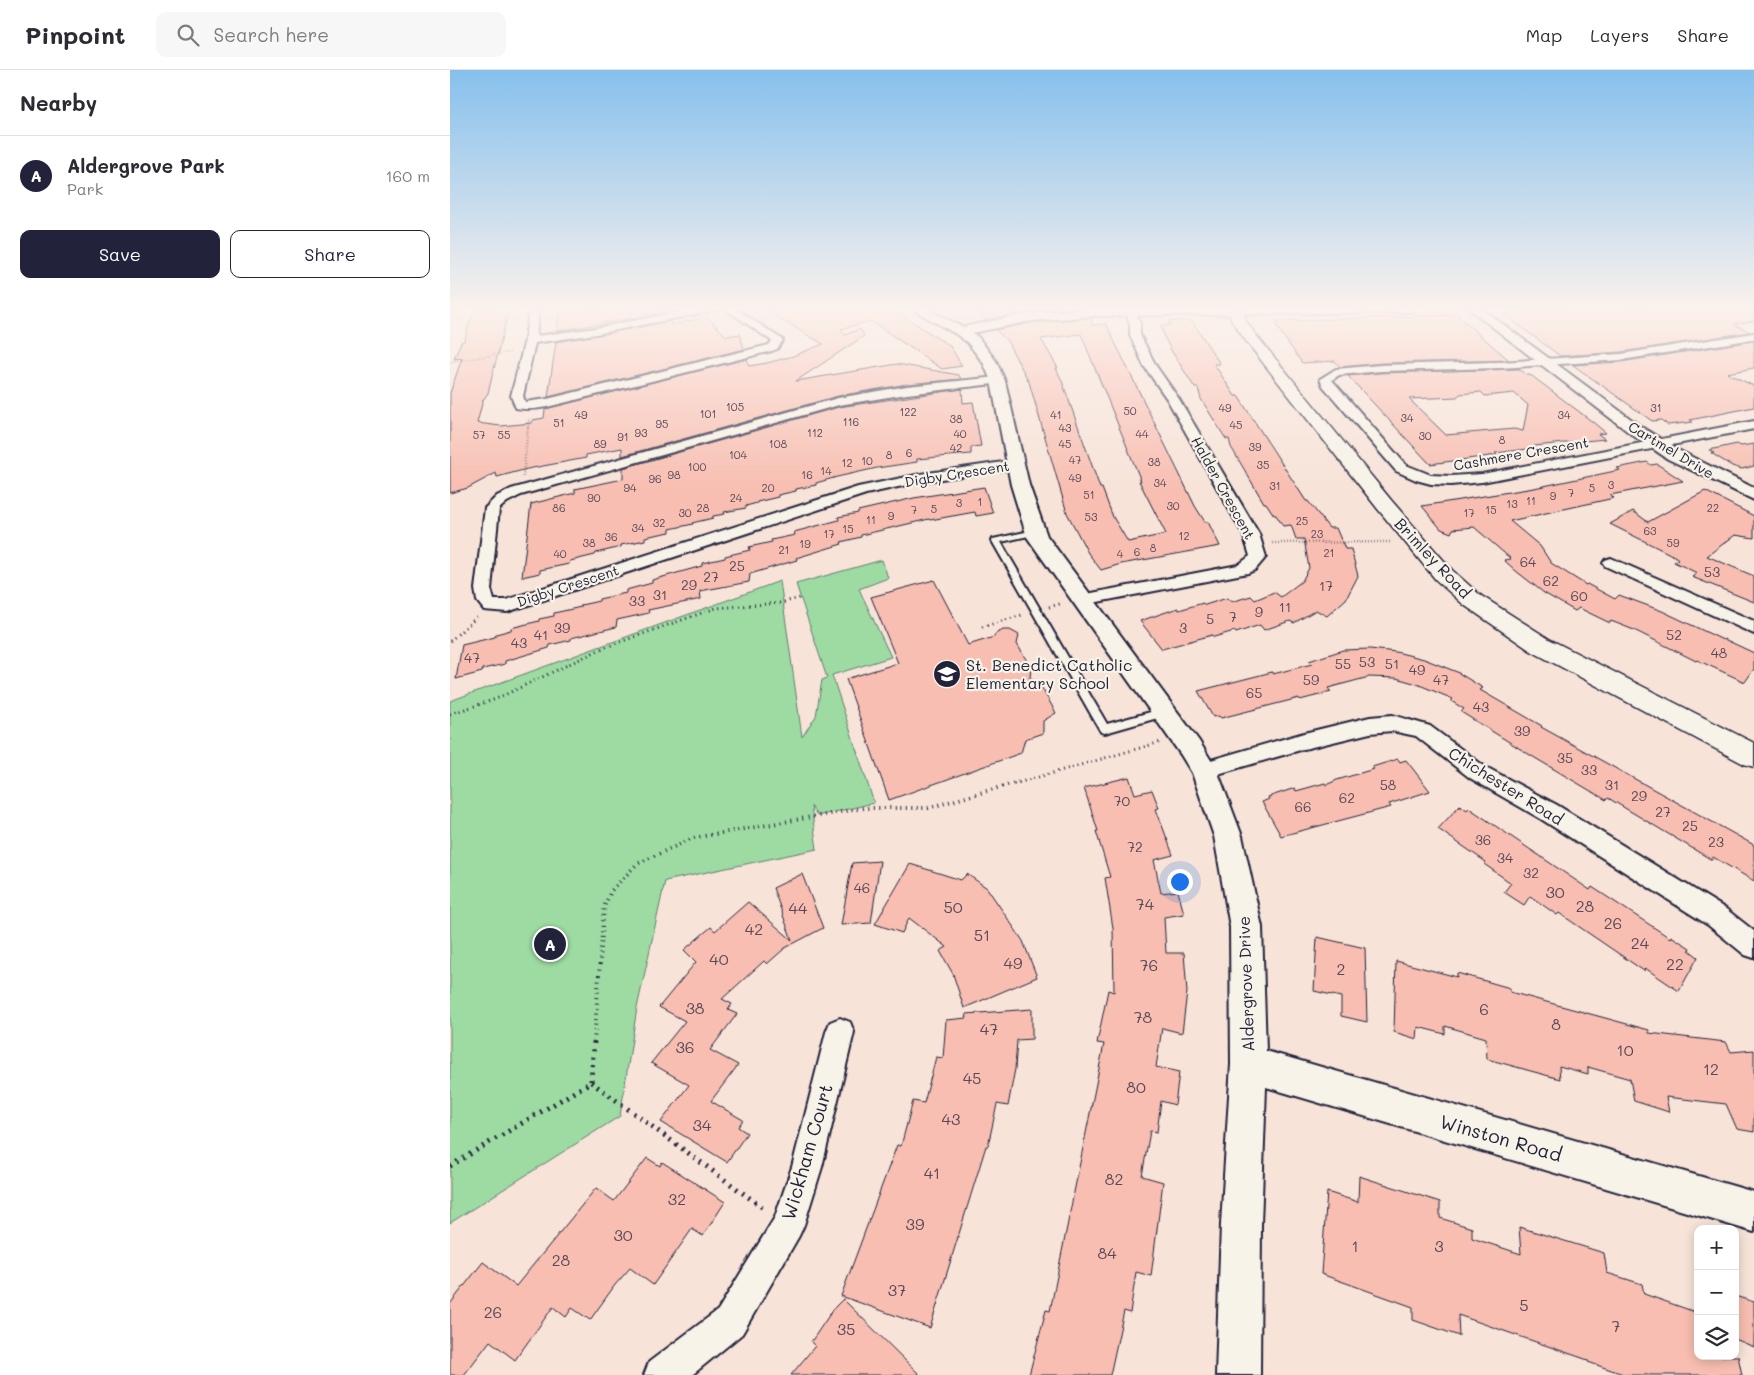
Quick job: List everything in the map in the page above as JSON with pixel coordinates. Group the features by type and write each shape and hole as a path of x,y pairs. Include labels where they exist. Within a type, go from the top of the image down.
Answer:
{"main road":[{"name":"Brimley Road","path":"1275,369 1349,462 1444,575 1472,600 1540,644 1754,756"}],"street":[{"path":"523,369 517,396 520,405 530,406 683,369"},
{"name":"Aldergrove Drive","path":"993,369 998,381 1020,485 1035,532 1054,562 1165,712 1204,770 1228,836 1246,927 1249,1064 1241,1224 1238,1375"},
{"name":"Halder Crescent","path":"1082,600 1242,569 1250,566 1258,557 1251,534 1173,398 1152,369"},
{"name":"Cashmere Crescent","path":"1371,369 1336,372 1326,379 1327,383 1401,468 1413,476 1431,481 1446,482 1482,478 1656,444"},
{"name":"Cartmel Drive","path":"1553,369 1656,444 1754,495"},
{"path":"490,606 486,601 483,589 492,508 502,499 522,490 838,402 907,390 998,381"},
{"path":"1656,444 1754,425"},
{"name":"Digby Crescent","path":"490,606 508,606 863,490 921,478 1017,464"},
{"path":"1611,563 1754,628"},
{"name":"Chichester Road","path":"1204,770 1304,741 1370,725 1392,723 1408,726 1423,731 1477,772 1549,812 1717,917 1754,946"},
{"name":"Wickham Court","path":"662,1375 730,1322 788,1225 807,1167 840,1032"},
{"name":"Winston Road","path":"1249,1064 1754,1212"}],"lane":[{"path":"1035,532 996,541 1106,730 1165,712"}],"path":[{"path":"522,490 530,406"},
{"path":"1254,544 1390,542"},
{"path":"450,714 488,703 603,648 716,608 780,602 800,598"},
{"path":"450,641 490,606"},
{"path":"591,1082 604,904 621,879 641,862 702,835 863,808 928,808 1182,736"},
{"path":"450,1166 591,1082"},
{"path":"591,1082 788,1225"}],"green space":[{"path":"882,560 888,578 859,589 891,657 832,675 874,803 817,816 811,806 817,849 665,881 637,1008 620,1116 450,1223 450,701 780,581 802,737 816,716 822,680 827,678 796,584"}],"building":[{"path":"458,369 494,369 488,393 483,400 477,423 501,426 532,423 533,420 544,418 545,409 707,369 814,369 796,381 868,369 925,369 959,375 961,379 907,384 838,396 622,456 622,448 586,455 586,458 527,469 497,477 496,473 468,488 450,493 450,393"},
{"path":"552,369 663,369 548,397"},
{"path":"1022,369 1056,369 1100,488 1102,488 1113,517 1128,542 1166,534 1139,481 1141,481 1095,369 1128,369 1195,506 1205,522 1208,522 1220,546 1121,564 1101,570 1088,553 1067,513 1029,382"},
{"path":"1183,369 1217,369 1235,396 1238,396 1306,501 1308,501 1329,528 1336,528 1345,549 1351,549 1358,576 1346,599 1327,616 1316,610 1294,623 1290,621 1264,630 1260,625 1236,633 1234,631 1214,637 1212,635 1162,649 1140,621 1178,608 1179,610 1203,603 1205,605 1227,598 1231,602 1251,596 1255,600 1274,592 1281,597 1302,581 1309,568 1304,539 1296,539 1291,525 1283,526 1276,515 1264,503 1231,447 1229,439 1226,439 1201,399 1198,388 1195,388"},
{"path":"1519,369 1532,376 1594,423 1606,433 1598,434 1605,439 1534,446 1536,448 1430,464 1348,376 1381,373","holes":["1481,392 1485,396 1514,393 1528,405 1523,431 1514,429 1446,435 1409,399 1457,397 1460,394"]},
{"path":"1579,369 1749,369 1727,373 1754,386 1754,407 1690,420 1693,422 1668,425 1661,420 1652,421"},
{"path":"962,389 963,403 973,402 981,446 971,447 971,454 917,459 917,462 837,477 757,502 746,506 746,508 724,512 725,514 713,516 713,518 670,529 670,532 645,537 645,540 621,545 621,547 570,561 569,564 540,570 540,573 522,577 531,504 575,493 575,489 623,479 623,468 839,407"},
{"path":"1737,444 1741,446 1754,444 1754,466 1742,469 1732,466 1709,450"},
{"path":"1647,462 1651,465 1657,464 1683,481 1610,495 1614,498 1510,521 1540,546 1551,563 1586,585 1615,599 1619,595 1662,611 1754,653 1754,669 1745,682 1696,661 1634,630 1611,621 1610,623 1579,608 1575,611 1544,593 1516,571 1504,560 1511,559 1474,527 1453,529 1451,533 1441,529 1422,506 1534,488 1620,470 1617,468"},
{"path":"984,487 993,513 976,516 975,512 929,519 861,535 861,537 841,542 842,544 796,558 797,560 750,574 749,582 700,591 701,599 648,610 649,613 617,620 616,627 571,638 571,640 550,645 549,648 505,661 505,664 483,669 482,672 456,679 462,645 495,637 496,634 511,630 511,628 554,616 554,613 626,593 626,590 652,583 652,580 702,566 702,563 750,550 749,547 772,542 771,540 795,535 794,532 839,520 838,517 914,498"},
{"path":"1705,491 1754,516 1754,538 1735,535 1707,556 1754,576 1754,602 1692,577 1697,573 1674,562 1678,559 1676,557 1610,524 1633,511 1648,522"},
{"path":"934,580 968,645 994,637 995,634 1003,630 1010,630 1019,635 1017,644 1031,668 1030,678 1039,683 1056,713 1043,721 1043,733 1025,739 1021,753 889,800 846,679 898,663 871,597"},
{"path":"1370,649 1396,652 1424,659 1457,672 1483,688 1480,690 1541,727 1754,845 1754,881 1713,857 1712,860 1608,798 1606,800 1530,755 1461,712 1464,709 1451,701 1453,699 1417,684 1396,678 1369,677 1328,688 1331,692 1300,700 1299,698 1221,718 1219,716 1213,717 1198,691 1312,664 1309,661 1343,650"},
{"path":"1398,759 1400,762 1406,760 1430,791 1389,804 1391,807 1281,836 1262,802 1269,799 1268,797 1295,788 1296,791 1325,783 1326,785"},
{"path":"1129,777 1135,794 1152,790 1159,808 1156,809 1173,855 1154,860 1161,893 1178,891 1184,914 1164,917 1166,953 1184,953 1187,992 1182,1033 1162,1028 1156,1067 1179,1072 1175,1105 1161,1101 1157,1132 1150,1131 1142,1176 1163,1182 1151,1276 1136,1272 1130,1313 1124,1311 1110,1375 1029,1375 1046,1310 1050,1311 1104,1044 1097,1043 1108,990 1114,992 1113,928 1105,878 1110,877 1084,788"},
{"path":"1460,805 1467,810 1469,808 1590,890 1592,887 1670,938 1671,936 1690,948 1689,950 1698,957 1679,991 1645,968 1644,971 1559,913 1557,915 1530,896 1524,905 1504,892 1511,883 1484,864 1486,862 1438,829"},
{"path":"880,861 871,923 841,925 852,863"},
{"path":"910,864 961,880 967,874 987,888 1023,941 1037,977 964,1008 953,974 940,951 947,947 909,918 902,933 875,924"},
{"path":"802,874 823,928 785,948 767,964 764,961 722,999 732,1004 728,1010 737,1014 710,1050 738,1065 711,1101 743,1120 738,1127 747,1133 727,1162 661,1122 689,1085 651,1063 685,1021 659,1007 696,962 684,950 711,927 715,931 748,902 792,940 773,888"},
{"path":"1317,937 1365,948 1367,1022 1341,1016 1341,997 1314,991"},
{"path":"1396,961 1457,977 1457,973 1510,988 1510,992 1649,1030 1649,1033 1726,1042 1731,1052 1754,1050 1754,1132 1737,1129 1726,1104 1666,1097 1669,1112 1634,1101 1630,1079 1588,1067 1588,1074 1559,1066 1560,1079 1487,1059 1486,1038 1445,1026 1445,1034 1418,1027 1417,1039 1394,1032"},
{"path":"1032,1009 1032,1039 1017,1040 1015,1069 1008,1106 997,1104 988,1146 986,1146 930,1328 841,1296 897,1145 901,1146 913,1101 924,1103 936,1057 943,1058 946,1020 967,1018 966,1014"},
{"path":"647,1158 660,1166 662,1162 725,1202 703,1236 692,1229 653,1285 630,1268 615,1285 590,1320 572,1308 566,1317 553,1307 515,1360 490,1341 464,1375 450,1375 450,1304 483,1262 516,1286 596,1188 614,1201"},
{"path":"1359,1176 1440,1202 1440,1218 1472,1228 1472,1238 1521,1254 1519,1227 1604,1253 1607,1273 1642,1284 1644,1294 1694,1312 1694,1360 1739,1360 1742,1375 1626,1375 1458,1315 1459,1336 1413,1320 1413,1307 1321,1274 1327,1192 1358,1202"},
{"path":"1739,1297 1754,1302 1754,1347 1739,1341"},
{"path":"843,1299 920,1375 791,1375 815,1346 811,1342 834,1308"}],"place":[{"name":"St. Benedict Catholic Elementary School","path":"947,674"},
{"name":"Aldergrove Park","path":"550,944"}]}
